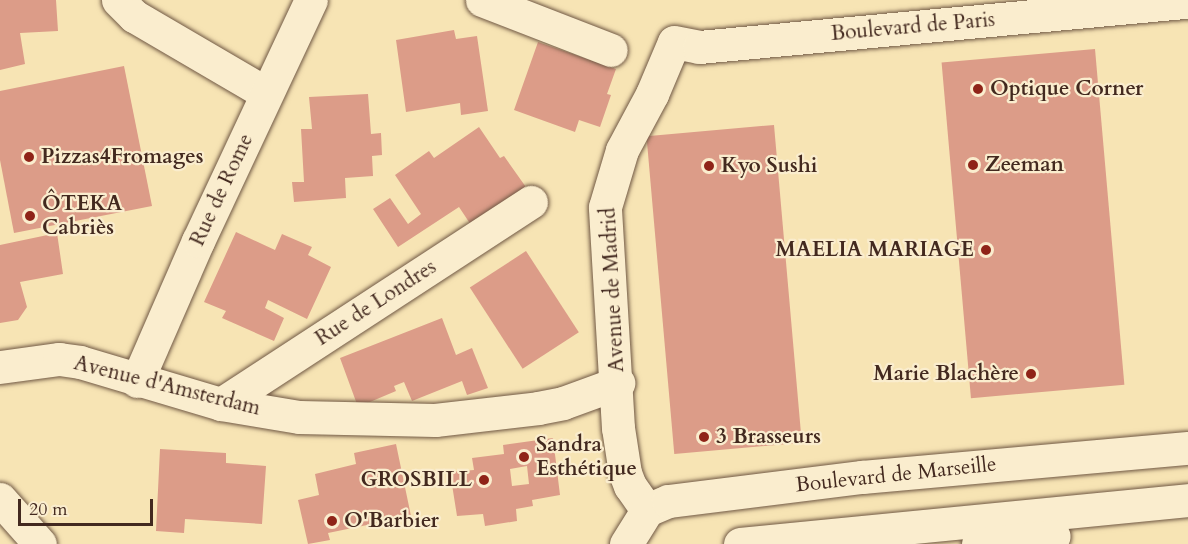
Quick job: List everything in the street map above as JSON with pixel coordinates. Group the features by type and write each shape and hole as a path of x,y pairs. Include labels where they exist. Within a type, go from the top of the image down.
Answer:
{"street":[{"path":"118,0 134,16 266,93"},
{"name":"Rue de Rome","path":"137,381 266,93 311,0"},
{"path":"482,0 611,50"},
{"name":"Boulevard de Paris","path":"674,42 699,47 1188,2"},
{"name":"Avenue de Madrid","path":"646,510 630,486 625,473 618,428 618,383 605,207 622,150 652,94 674,42"},
{"name":"Rue de Londres","path":"221,404 531,202"},
{"name":"Avenue d'Amsterdam","path":"0,367 59,359 103,369 137,381 221,404 299,417 435,420 546,406 618,383"},
{"name":"Boulevard de Marseille","path":"646,510 668,501 852,478 1188,448"},
{"path":"0,500 40,544"},
{"path":"740,544 1188,500"},
{"path":"626,544 646,510"},
{"path":"978,544 1188,522"}],"building":[{"path":"0,0 56,0 58,31 20,33 25,64 0,70"},
{"path":"454,30 456,39 477,36 488,111 461,115 460,103 406,112 396,40"},
{"path":"538,42 616,69 607,94 611,95 600,127 579,120 575,132 514,110"},
{"path":"1095,49 1124,385 971,398 942,62"},
{"path":"124,66 152,206 14,233 0,160 0,91"},
{"path":"368,94 371,134 381,133 382,155 372,156 373,176 345,178 346,198 294,202 292,182 304,182 301,129 312,129 309,97"},
{"path":"774,125 802,443 674,454 646,136"},
{"path":"479,127 500,158 504,156 528,190 473,228 459,207 398,247 373,209 390,198 408,224 421,214 395,175 429,151 434,158"},
{"path":"236,232 275,250 282,234 312,247 308,255 331,267 307,319 268,300 265,308 284,318 274,341 222,318 226,311 204,302"},
{"path":"57,233 63,274 20,282 27,307 18,320 0,323 0,245"},
{"path":"526,251 579,332 523,369 470,287"},
{"path":"442,318 456,355 472,348 488,388 467,395 462,381 412,401 404,382 394,386 396,391 358,407 340,358"},
{"path":"553,438 560,495 532,500 533,506 516,509 517,521 485,526 483,514 457,516 450,472 474,470 472,458 504,454 503,445","holes":["527,466 529,484 512,486 510,469"]},
{"path":"396,444 411,516 328,533 330,540 308,544 298,500 319,495 315,474 356,464 354,453"},
{"path":"160,449 226,453 226,463 266,466 262,524 185,519 184,533 156,531"}],"place":[{"name":"Optique Corner","path":"978,89"},
{"name":"Pizzas4Fromages","path":"29,157"},
{"name":"Zeeman","path":"973,165"},
{"name":"Kyo Sushi","path":"709,166"},
{"name":"ÔTEKA Cabriès","path":"30,216"},
{"name":"MAELIA MARIAGE","path":"986,250"},
{"name":"Marie Blachère","path":"1031,374"},
{"name":"3 Brasseurs","path":"704,437"},
{"name":"Sandra Esthétique","path":"524,457"},
{"name":"GROSBILL","path":"484,480"},
{"name":"O'Barbier","path":"332,521"}]}
